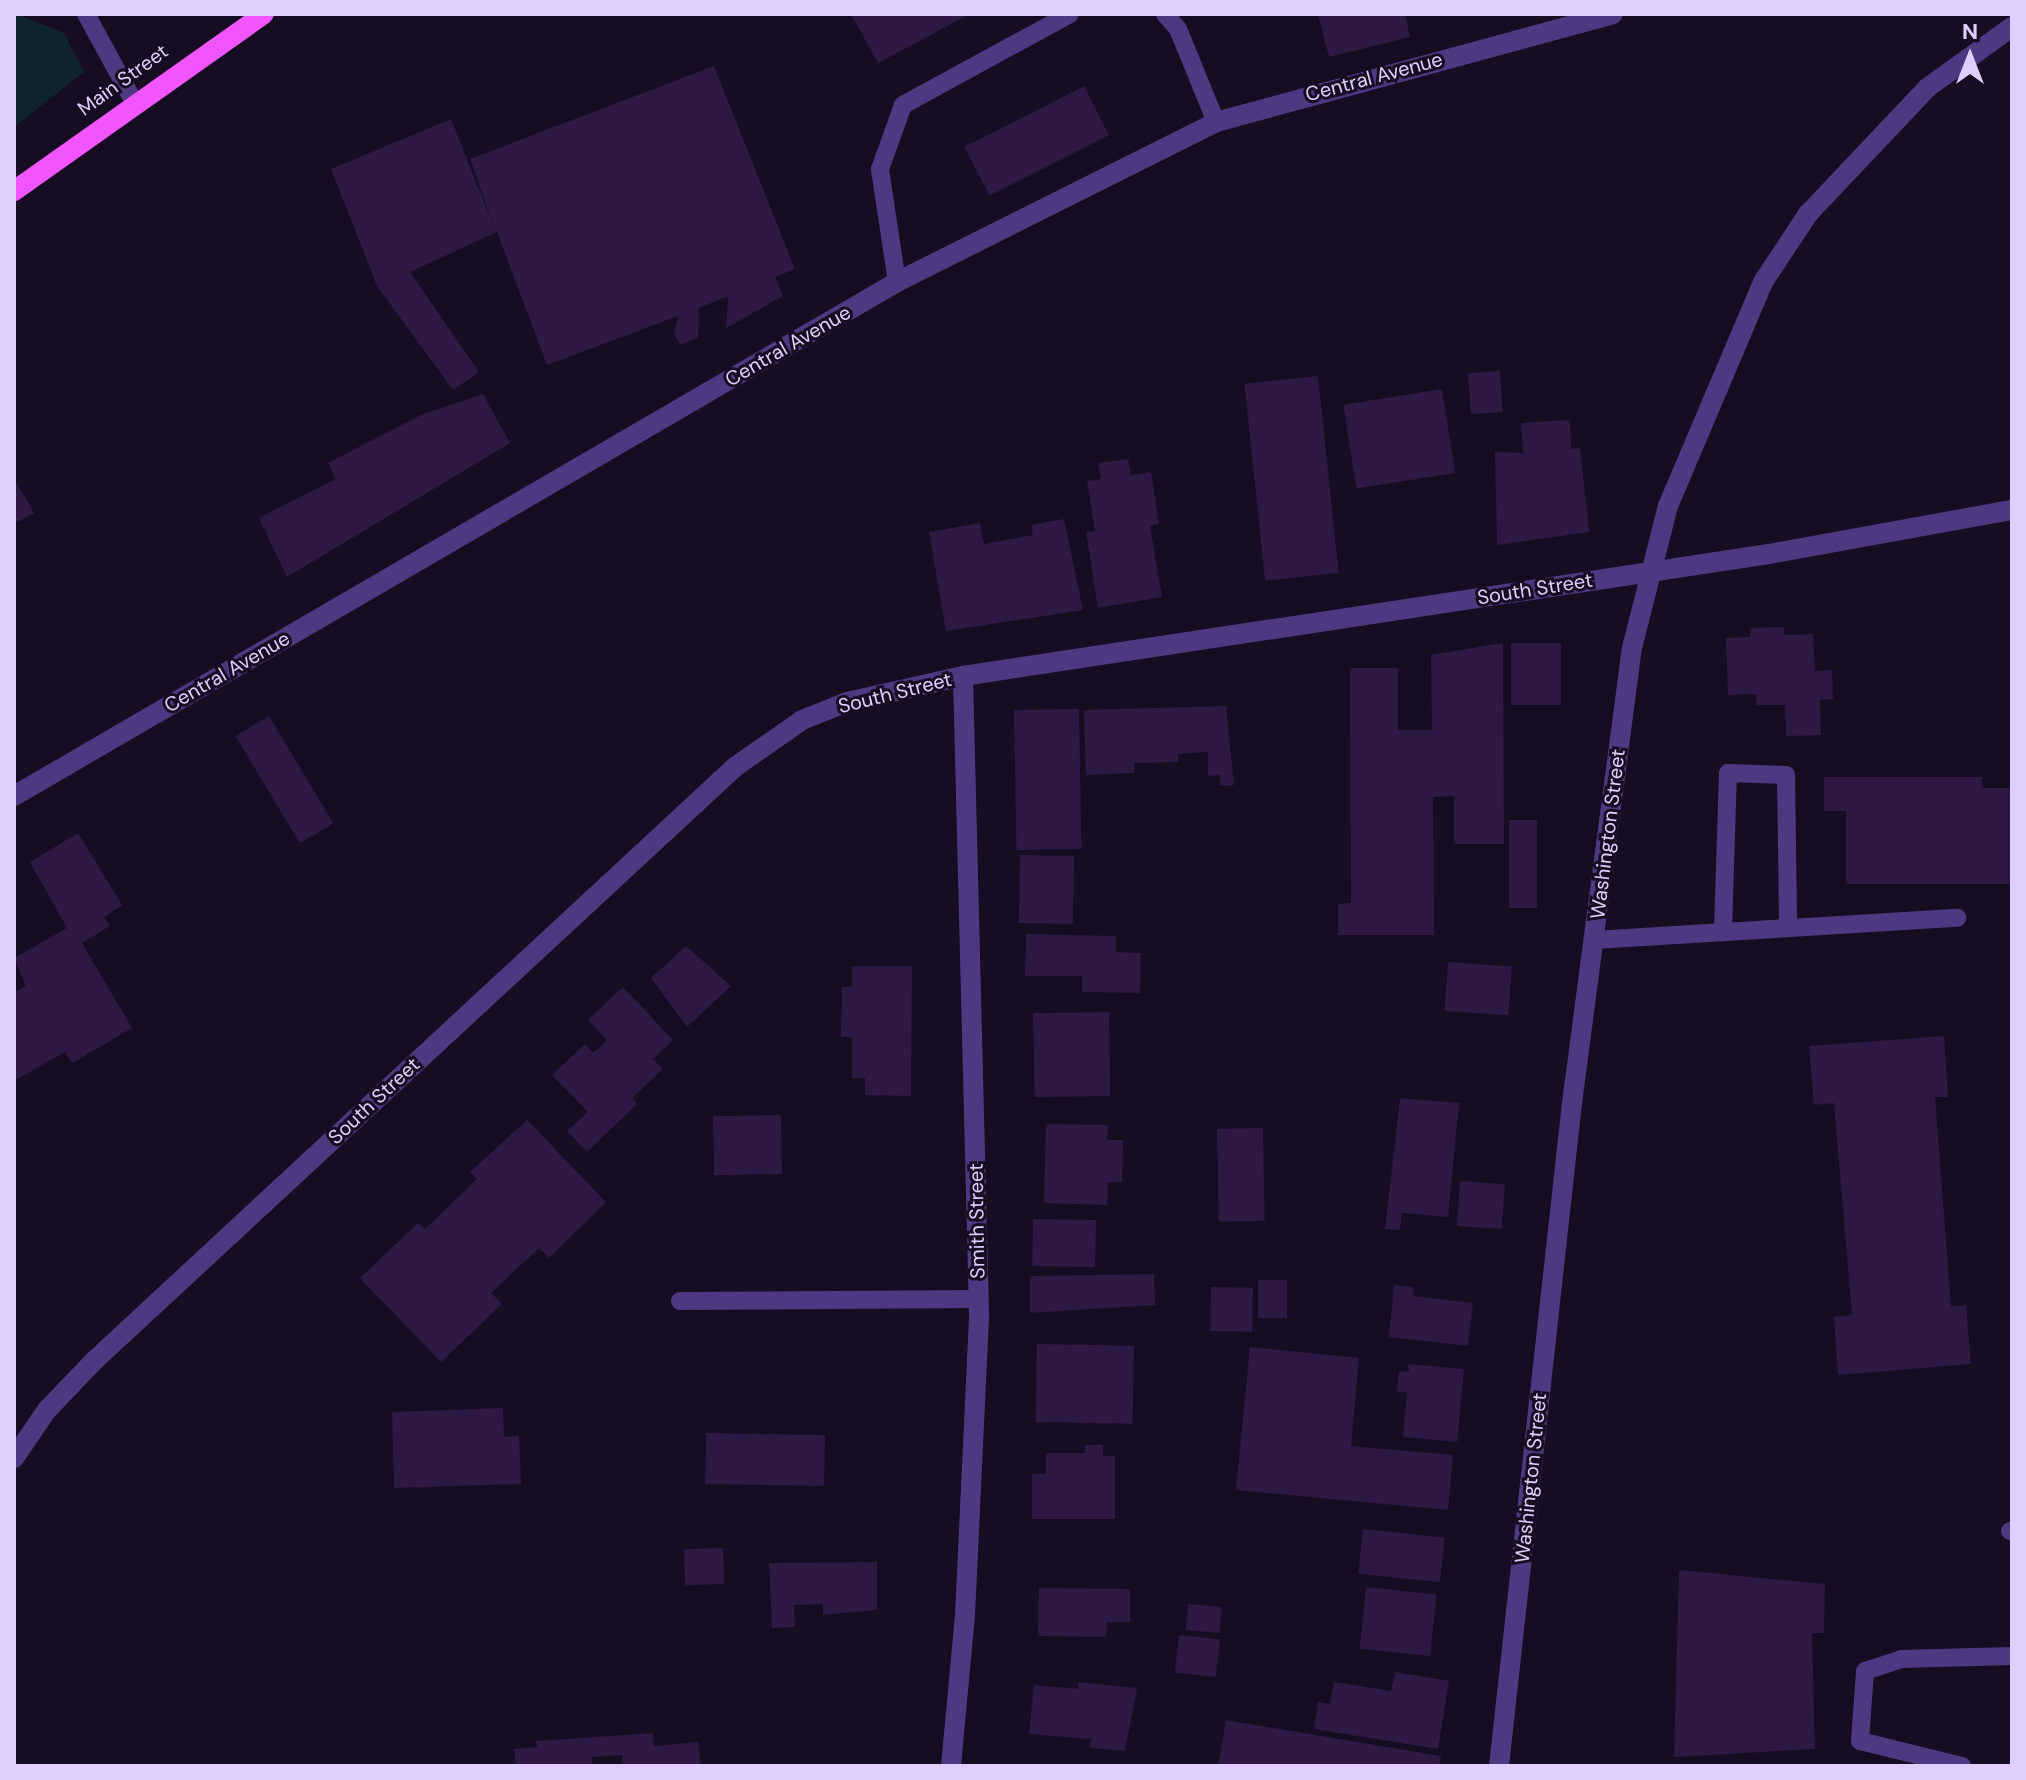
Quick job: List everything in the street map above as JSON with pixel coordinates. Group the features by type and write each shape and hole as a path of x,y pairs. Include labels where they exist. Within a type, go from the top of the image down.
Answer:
{"main road":[{"name":"Main Street","path":"14,191 134,102 264,14"}],"street":[{"name":"Central Avenue","path":"14,796 897,282 1216,122 1613,14"},
{"name":"Washington Street","path":"1499,1766 1594,940 1632,648 1652,571 1695,432 1770,270 1850,163 1927,88 2012,27"},
{"name":"South Street","path":"14,1458 47,1410 95,1360 766,741 847,702 963,676 1652,571 2012,510"},
{"name":"Smith Street","path":"951,1766 965,1615 979,1299 963,676"}],"lane":[{"path":"86,14 134,102"},
{"path":"897,282 880,169 903,105 1070,14"},
{"path":"1165,14 1178,29 1216,122"},
{"path":"1723,931 1728,773 1786,775 1788,924"},
{"path":"1594,940 1788,924 1957,918"},
{"path":"680,1301 979,1299"},
{"path":"1962,1766 1860,1741 1865,1671 1901,1659 2012,1656"}],"shaded area":[{"path":"16,14 64,33 84,72 14,127"}],"building":[{"path":"851,14 970,14 878,63"},
{"path":"1318,14 1405,14 1410,37 1329,57"},
{"path":"714,66 795,269 775,277 783,296 726,328 728,296 699,308 698,337 681,345 674,334 678,316 547,365 497,232 410,272 479,372 453,390 377,286 331,169 451,119 494,227 470,159"},
{"path":"1084,86 1109,135 990,196 965,147"},
{"path":"1500,371 1503,412 1471,414 1468,373"},
{"path":"1318,376 1339,573 1265,581 1244,384"},
{"path":"1442,389 1455,473 1357,489 1343,405"},
{"path":"483,394 510,443 287,577 259,518 336,479 328,463 423,414"},
{"path":"1570,420 1571,449 1580,448 1589,532 1497,545 1495,452 1523,453 1521,423"},
{"path":"1128,459 1131,475 1151,472 1159,524 1150,526 1162,597 1098,608 1086,532 1095,531 1087,481 1101,479 1098,463"},
{"path":"14,478 34,513 14,524"},
{"path":"1064,519 1083,610 946,631 929,532 980,523 984,544 1033,535 1031,525"},
{"path":"1784,627 1784,635 1813,634 1815,671 1832,670 1833,699 1820,700 1821,735 1786,736 1785,705 1757,705 1756,694 1728,695 1726,638 1750,637 1750,628"},
{"path":"1503,643 1504,844 1454,844 1454,796 1433,797 1434,935 1338,935 1338,904 1351,903 1350,668 1398,668 1398,730 1432,730 1431,655"},
{"path":"1511,643 1561,643 1561,705 1511,705"},
{"path":"1226,706 1234,785 1220,786 1220,775 1208,776 1208,752 1178,754 1178,762 1134,763 1134,773 1086,775 1084,710"},
{"path":"1079,709 1081,849 1016,850 1014,710"},
{"path":"269,716 333,823 300,843 236,736"},
{"path":"1824,777 1982,777 1982,788 2012,788 2012,884 1846,884 1846,811 1824,811"},
{"path":"1509,820 1537,820 1537,908 1509,908"},
{"path":"78,833 122,905 104,917 110,926 82,943 132,1028 72,1063 65,1052 14,1081 14,993 26,986 14,958 67,928 30,862"},
{"path":"1020,855 1074,856 1073,924 1019,923"},
{"path":"1026,934 1116,936 1116,952 1141,953 1140,993 1082,992 1082,976 1025,976"},
{"path":"686,946 731,986 687,1027 651,978"},
{"path":"1448,962 1512,966 1508,1015 1445,1011"},
{"path":"852,966 912,966 911,1096 865,1095 865,1078 852,1078 852,1037 841,1037 842,987 852,987"},
{"path":"623,987 673,1040 653,1059 663,1069 632,1098 637,1104 587,1152 567,1131 588,1112 552,1075 585,1044 593,1053 607,1040 588,1020"},
{"path":"1109,1012 1110,1096 1034,1097 1033,1013"},
{"path":"1944,1036 1948,1097 1935,1097 1951,1306 1966,1305 1971,1364 1838,1375 1834,1317 1852,1315 1834,1103 1814,1105 1809,1046"},
{"path":"1400,1098 1459,1103 1448,1217 1402,1213 1400,1230 1385,1229"},
{"path":"781,1115 782,1174 714,1175 713,1116"},
{"path":"527,1120 606,1202 549,1258 539,1248 491,1293 502,1304 441,1362 360,1278 418,1223 425,1229 477,1179 470,1172"},
{"path":"1046,1124 1108,1125 1107,1140 1123,1140 1122,1182 1108,1182 1107,1205 1044,1203"},
{"path":"1263,1128 1265,1221 1219,1222 1217,1129"},
{"path":"1460,1181 1505,1184 1502,1229 1457,1226"},
{"path":"1033,1219 1096,1220 1095,1267 1032,1266"},
{"path":"1154,1274 1155,1305 1030,1313 1030,1276"},
{"path":"1258,1280 1287,1280 1287,1318 1258,1318"},
{"path":"1394,1285 1414,1287 1413,1296 1473,1303 1468,1346 1389,1337"},
{"path":"1211,1287 1253,1288 1252,1332 1210,1331"},
{"path":"1037,1344 1134,1346 1133,1424 1036,1422"},
{"path":"1250,1347 1359,1358 1351,1446 1453,1455 1448,1510 1236,1490"},
{"path":"1408,1364 1464,1369 1457,1442 1403,1437 1407,1392 1397,1392 1399,1371 1409,1372"},
{"path":"503,1408 504,1437 519,1436 521,1484 394,1488 392,1412"},
{"path":"706,1433 825,1435 824,1486 705,1484"},
{"path":"1085,1445 1103,1445 1103,1456 1115,1456 1115,1519 1032,1519 1032,1474 1046,1474 1046,1453 1085,1453"},
{"path":"1363,1529 1445,1538 1440,1582 1358,1574"},
{"path":"723,1548 724,1584 685,1585 684,1549"},
{"path":"877,1562 877,1610 823,1615 823,1604 794,1605 795,1627 772,1628 769,1563"},
{"path":"1679,1570 1825,1584 1824,1633 1812,1633 1815,1749 1674,1757"},
{"path":"1366,1587 1437,1594 1430,1656 1360,1649"},
{"path":"1039,1588 1130,1589 1130,1622 1107,1622 1106,1637 1038,1636"},
{"path":"1188,1604 1222,1607 1220,1633 1186,1630"},
{"path":"1179,1635 1220,1639 1216,1677 1175,1673"},
{"path":"1395,1672 1449,1681 1438,1749 1314,1729 1318,1702 1330,1704 1334,1682 1391,1691"},
{"path":"1078,1682 1137,1688 1125,1751 1090,1748 1091,1739 1029,1734 1034,1685 1078,1689"},
{"path":"1226,1720 1441,1756 1439,1766 1218,1766"},
{"path":"653,1733 654,1746 698,1742 701,1766 622,1766 622,1755 592,1757 592,1766 516,1766 514,1749 537,1747 536,1741"}]}
